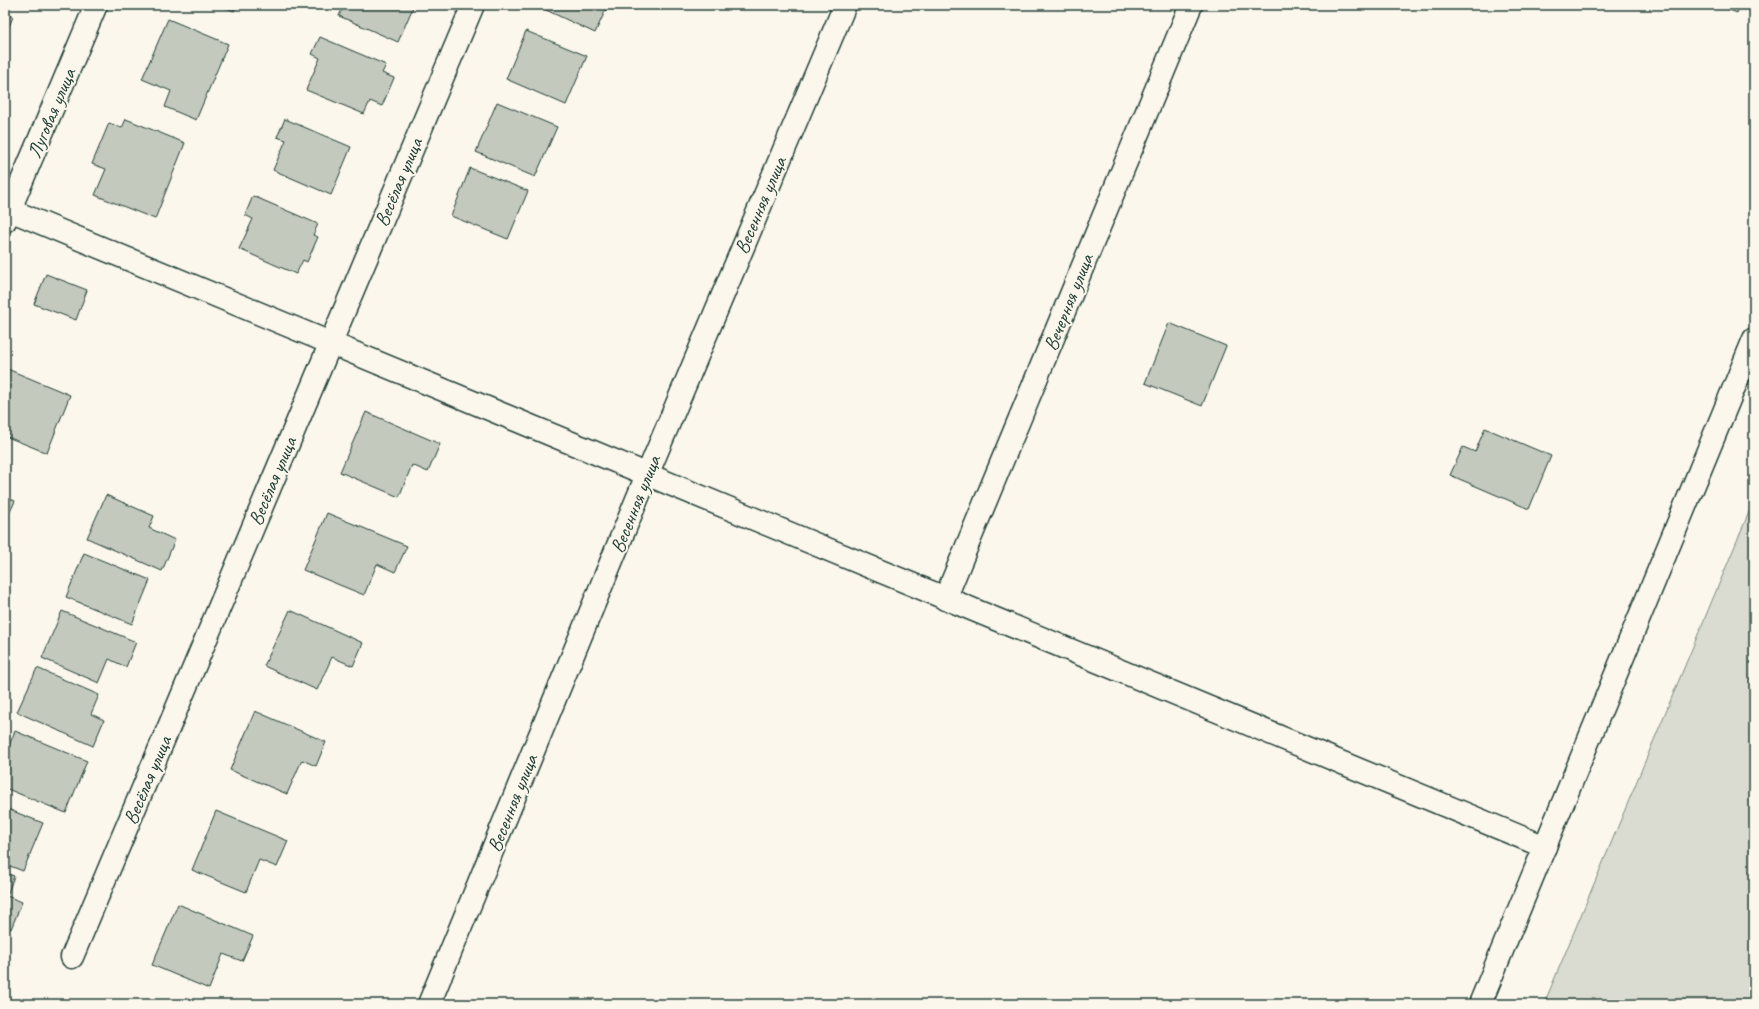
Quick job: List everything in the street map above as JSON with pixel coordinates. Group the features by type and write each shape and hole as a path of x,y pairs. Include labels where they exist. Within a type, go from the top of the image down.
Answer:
{"street":[{"name":"Луговая улица","path":"6,213 96,5"},
{"name":"Весёлая улица","path":"72,957 473,5"},
{"name":"Весенняя улица","path":"429,1004 647,475 845,5"},
{"name":"Вечерняя улица","path":"945,599 1191,5"},
{"path":"6,213 330,344 1545,847"},
{"path":"1480,1004 1754,339"}],"shaded area":[{"path":"1754,500 1754,1004 1544,1004"}],"building":[{"path":"220,5 237,5 234,11"},
{"path":"344,5 414,5 398,42 339,16"},
{"path":"546,5 608,5 595,33 544,9"},
{"path":"1717,5 1740,5 1737,13"},
{"path":"5,13 13,17 5,36"},
{"path":"168,19 228,44 196,120 165,107 171,91 142,79"},
{"path":"526,31 587,56 566,105 506,79"},
{"path":"320,37 386,65 382,73 394,78 382,106 370,101 364,114 306,90 320,58 312,54"},
{"path":"497,102 557,127 535,177 476,152"},
{"path":"126,119 185,143 155,219 95,195 106,169 92,164 109,123 122,128"},
{"path":"285,119 351,147 331,195 273,170 286,140 277,137"},
{"path":"470,168 528,191 508,239 451,216"},
{"path":"253,196 318,224 313,235 318,237 307,262 303,260 296,274 239,249 253,219 245,215"},
{"path":"46,274 87,290 76,320 34,304"},
{"path":"1169,323 1226,346 1202,406 1145,383"},
{"path":"5,368 70,395 47,453 5,436"},
{"path":"366,412 440,444 428,472 412,465 399,497 340,472"},
{"path":"1485,428 1551,456 1529,509 1450,475 1463,447 1475,452"},
{"path":"106,495 154,516 149,528 175,540 162,571 87,538"},
{"path":"5,496 15,501 5,523"},
{"path":"327,513 407,546 395,572 377,564 364,595 303,570"},
{"path":"84,553 150,580 132,624 66,597"},
{"path":"290,610 363,643 353,666 332,657 317,690 264,666"},
{"path":"62,611 136,642 126,667 109,659 99,683 42,658"},
{"path":"37,668 99,695 91,714 104,720 93,746 17,712"},
{"path":"255,711 326,742 316,766 302,760 287,794 230,770"},
{"path":"15,731 87,761 66,813 5,788 5,755"},
{"path":"5,808 43,823 23,871 5,864"},
{"path":"216,811 288,841 277,867 259,860 246,892 192,870"},
{"path":"5,873 14,876 7,896 22,902 11,929 5,926"},
{"path":"178,904 253,936 242,961 223,954 209,989 152,965"}]}
